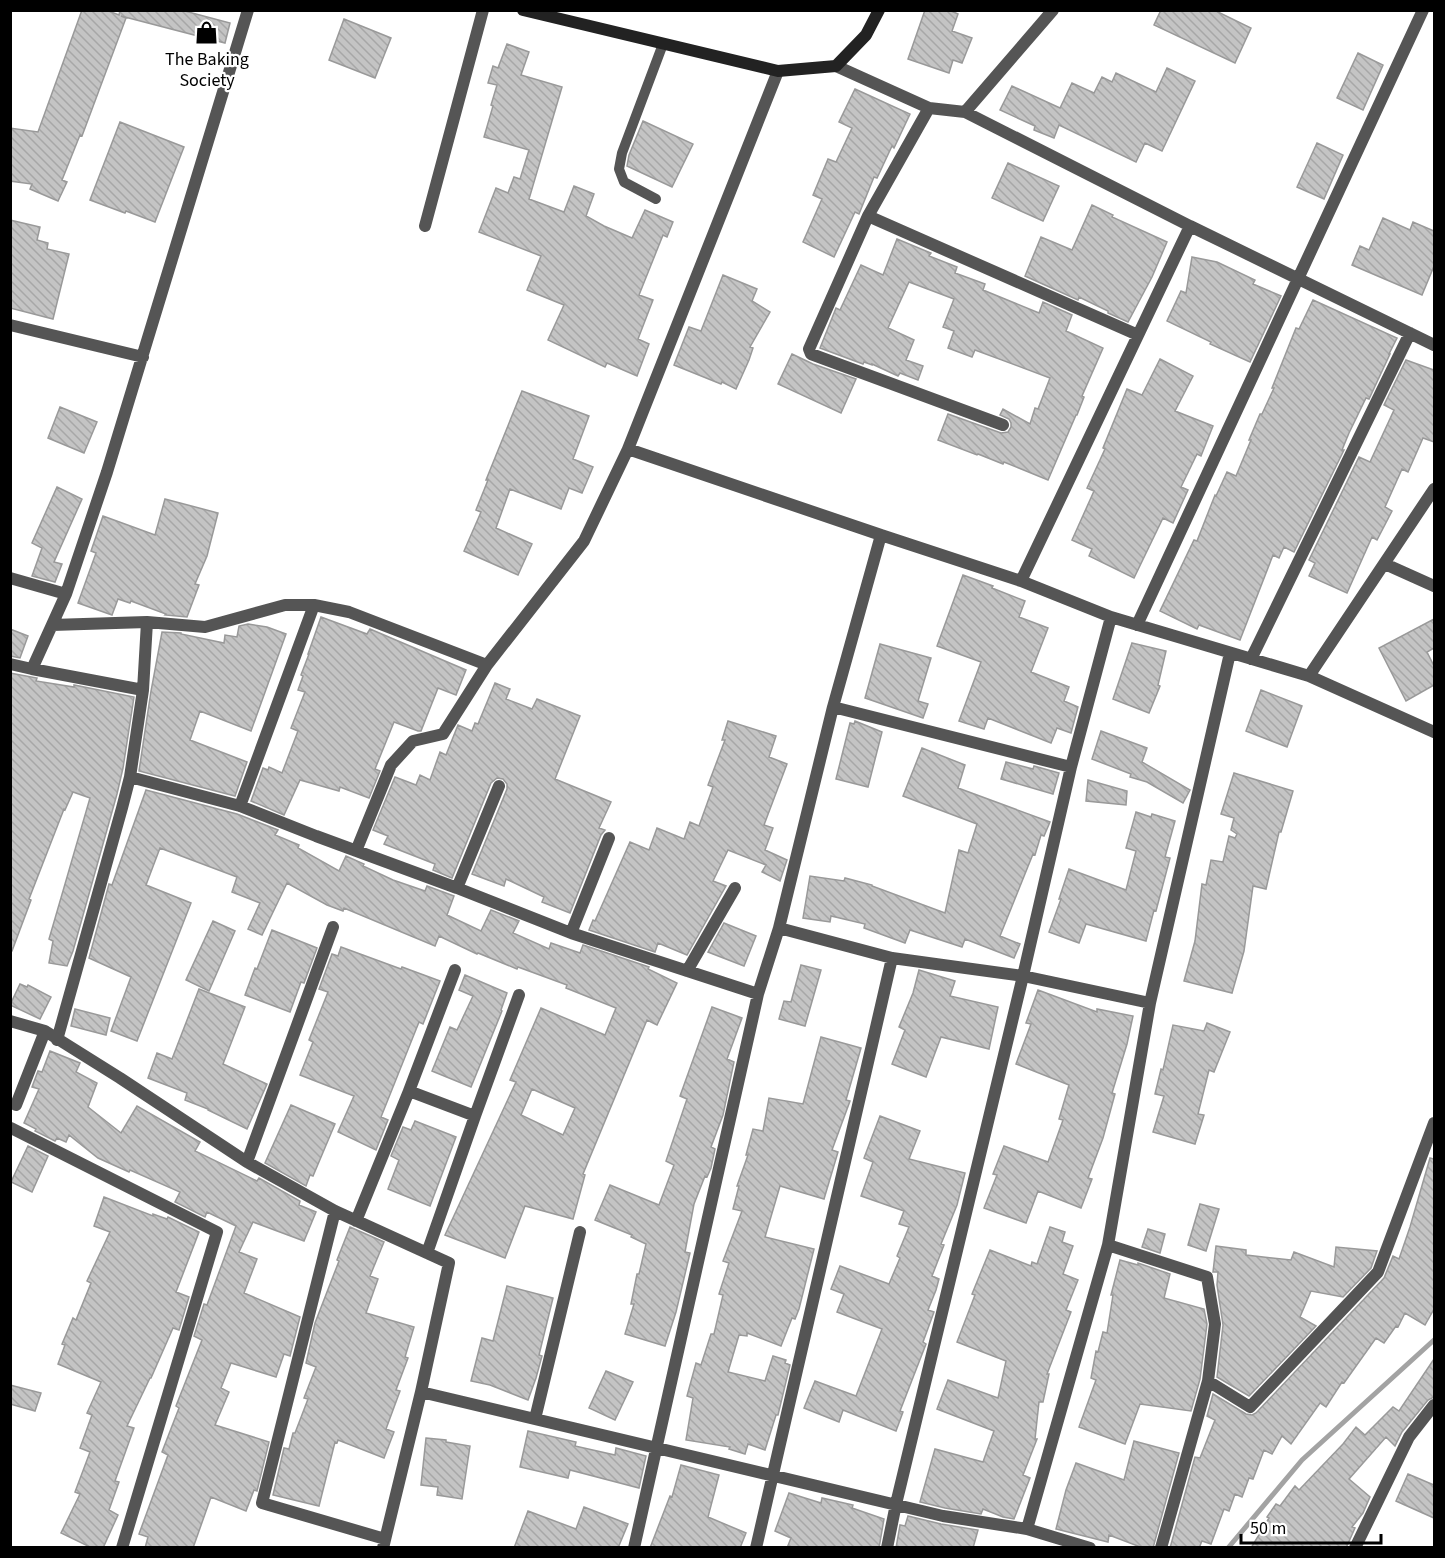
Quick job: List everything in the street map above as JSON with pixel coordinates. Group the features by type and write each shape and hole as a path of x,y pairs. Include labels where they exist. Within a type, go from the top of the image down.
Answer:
{"street":[{"path":"32,669 66,594 107,472 248,10"},
{"path":"425,226 483,10"},
{"path":"523,10 778,71 836,66 929,108 965,112 1190,226 1434,345"},
{"path":"836,66 866,35 879,10"},
{"path":"965,112 1053,10"},
{"path":"1137,625 1423,10"},
{"path":"356,851 391,765 413,741 443,734 488,665 584,541 628,449 778,71"},
{"path":"929,108 868,216 808,349 811,354 1003,425"},
{"path":"868,216 1138,335"},
{"path":"1022,581 1190,226"},
{"path":"10,325 143,357"},
{"path":"1251,659 1410,333"},
{"path":"628,449 1022,581 1111,617 1309,676 1434,732"},
{"path":"1309,676 1434,489"},
{"path":"634,1548 758,994 779,928 833,707 881,535"},
{"path":"1385,564 1434,586"},
{"path":"10,578 66,594"},
{"path":"52,625 147,622 204,627 285,605 314,605 349,612 488,665"},
{"path":"240,806 314,605"},
{"path":"887,1548 1071,767 1111,617"},
{"path":"57,1040 130,777 143,690 147,622"},
{"path":"1027,1529 1108,1245 1150,1004 1230,653"},
{"path":"10,664 143,690"},
{"path":"833,707 1071,767"},
{"path":"130,777 240,806 571,933 758,994"},
{"path":"457,888 499,786"},
{"path":"571,933 609,838"},
{"path":"687,971 735,888"},
{"path":"247,1162 333,927"},
{"path":"779,928 892,958 1023,976 1150,1004"},
{"path":"756,1548 892,958"},
{"path":"356,1221 455,970"},
{"path":"427,1254 519,994"},
{"path":"10,1021 45,1031 247,1162 335,1212 449,1263 421,1392 384,1543 262,1503 335,1212"},
{"path":"45,1031 12,1117 217,1232 122,1548"},
{"path":"409,1091 475,1116"},
{"path":"1208,1381 1250,1407 1378,1272 1434,1128"},
{"path":"535,1419 580,1232"},
{"path":"1108,1245 1207,1277 1215,1324 1208,1381 1161,1548"},
{"path":"421,1392 944,1516 1027,1529 1090,1548"},
{"path":"1355,1548 1409,1437 1434,1405"}],"lane":[{"path":"656,199 624,182 619,169 628,136 663,44"}],"building":[{"path":"82,10 106,10 119,15 120,10 181,10 230,23 225,43 121,16 126,18 82,136 80,135 62,180 67,182 58,201 30,189 32,184 10,181 10,128 38,132"},
{"path":"925,10 949,10 958,14 952,31 972,38 962,63 953,60 949,73 908,59"},
{"path":"1161,10 1214,10 1251,28 1235,63 1154,25"},
{"path":"344,19 391,38 375,78 329,60"},
{"path":"507,44 529,52 521,75 562,87 529,199 564,212 574,186 594,194 586,216 632,238 645,210 673,222 667,237 663,235 639,295 653,300 638,339 649,344 637,376 607,363 605,367 548,340 564,305 527,290 541,256 479,232 496,188 508,193 514,177 520,179 529,150 484,137 497,85 488,83 493,66 498,68"},
{"path":"1358,53 1383,65 1363,110 1337,98"},
{"path":"1167,68 1195,81 1162,151 1145,143 1136,162 1059,125 1054,138 1034,130 1035,126 1000,110 1012,86 1060,108 1072,83 1094,93 1102,77 1112,82 1116,73 1156,92"},
{"path":"855,89 910,114 877,178 874,177 859,214 855,212 834,257 803,242 822,199 813,195 828,159 836,162 852,128 839,122"},
{"path":"643,121 693,144 672,187 627,166 629,155"},
{"path":"120,122 184,147 155,222 90,200"},
{"path":"1317,143 1343,155 1324,199 1297,187"},
{"path":"1008,163 1059,186 1043,221 992,198"},
{"path":"1092,205 1113,215 1112,217 1167,242 1152,277 1128,322 1079,297 1078,300 1025,276 1041,237 1072,250"},
{"path":"1383,218 1410,230 1413,222 1434,231 1434,266 1422,295 1352,265 1360,246 1369,250"},
{"path":"10,220 40,227 37,240 48,243 47,249 69,254 53,319 10,308"},
{"path":"897,239 931,253 929,256 957,267 955,273 985,284 983,290 1039,313 1043,302 1072,315 1066,331 1103,348 1048,480 1004,462 1003,464 938,440 948,414 1001,433 1008,432 1011,427 1009,419 1000,415 1003,409 1030,424 1050,378 975,350 972,357 948,348 954,331 943,327 954,299 909,282 888,328 914,340 906,360 923,366 918,380 900,373 898,376 872,364 864,362 863,364 820,348 836,308 840,310 861,265 883,275"},
{"path":"1192,257 1217,262 1255,280 1253,284 1281,296 1250,362 1167,321 1181,291 1186,293"},
{"path":"723,275 757,289 752,301 770,312 750,347 753,348 736,389 674,365 689,327 701,331"},
{"path":"1313,300 1397,338 1369,399 1366,398 1349,433 1342,450 1344,450 1294,552 1284,547 1279,558 1273,555 1240,640 1199,625 1197,629 1160,611 1194,540 1197,541 1215,495 1227,472 1236,476 1260,414 1274,388 1272,388 1296,328 1299,329"},
{"path":"792,354 856,379 841,413 778,384"},
{"path":"1160,359 1193,376 1175,411 1213,426 1201,456 1197,454 1181,487 1188,490 1173,523 1163,518 1134,578 1089,556 1092,549 1072,540 1094,491 1087,488 1105,449 1103,448 1127,389 1142,395"},
{"path":"1406,360 1434,370 1434,442 1423,438 1408,472 1402,469 1385,507 1392,511 1377,540 1372,537 1347,593 1309,576 1315,563 1309,560 1359,457 1370,462 1394,410 1384,405"},
{"path":"522,391 589,416 573,459 593,467 582,493 569,488 561,509 510,489 496,528 532,544 518,575 464,551 481,512 476,510 488,480 486,480"},
{"path":"60,407 97,422 84,453 48,438"},
{"path":"57,487 82,499 54,562 62,564 55,582 32,576 42,548 32,543"},
{"path":"165,499 218,513 207,556 195,584 199,585 187,617 165,615 131,601 130,603 118,599 112,615 78,603 96,553 91,551 103,516 155,535"},
{"path":"963,575 1025,601 1019,617 1048,628 1031,672 1069,687 1064,701 1078,707 1071,733 1057,728 1051,743 988,718 984,729 959,721 981,662 937,646"},
{"path":"321,617 367,634 370,629 466,670 456,695 438,688 421,731 394,722 375,769 380,771 369,798 340,787 339,791 300,780 284,815 251,801 263,768 268,770 269,767 282,773 298,731 291,728 305,692 298,690 303,676 301,675"},
{"path":"1434,619 1434,648 1427,652 1434,666 1434,685 1406,701 1379,648"},
{"path":"248,624 267,627 286,634 251,731 200,711 190,740 247,762 235,796 139,771 162,632 181,633 224,643 225,635 237,637 239,626"},
{"path":"10,629 28,636 20,658 10,656"},
{"path":"1132,643 1166,651 1158,685 1160,686 1149,713 1113,699"},
{"path":"880,644 931,658 918,701 928,704 923,718 865,698"},
{"path":"10,673 37,678 36,681 74,687 74,685 134,697 117,794 67,966 49,963 53,941 49,939 90,798 73,792 64,809 29,899 31,900 12,951 10,951"},
{"path":"495,683 510,689 506,699 532,709 537,699 580,716 555,779 611,802 599,828 605,830 570,913 542,902 544,897 506,879 504,886 472,874 507,789 507,784 503,779 497,778 491,783 452,878 433,870 435,864 384,844 388,836 373,830 395,777 416,785 420,775 430,780 440,752 446,755 458,725 472,731 475,723 478,724"},
{"path":"1261,690 1302,706 1287,747 1246,731"},
{"path":"728,721 776,736 769,757 787,764 764,825 773,828 765,850 787,860 780,881 762,872 766,865 728,850 713,881 726,886 687,955 658,943 655,952 589,930 630,842 649,850 657,828 684,839 690,822 699,826 713,787 708,785 725,740 722,740"},
{"path":"855,721 882,732 868,787 836,779 850,723 854,724"},
{"path":"1101,731 1147,748 1142,762 1190,790 1183,803 1147,782 1130,777 1131,774 1092,759"},
{"path":"922,748 965,765 958,788 1050,822 1044,836 1041,835 1035,855 1033,854 1000,936 1020,944 1014,958 965,939 962,947 910,930 905,943 864,928 865,924 831,916 830,922 803,918 810,876 844,881 845,878 872,885 945,913 959,850 968,853 977,824 903,796"},
{"path":"1006,762 1059,773 1053,794 1001,779"},
{"path":"1234,773 1293,791 1281,832 1279,832 1266,889 1253,886 1244,951 1232,993 1184,981 1195,941 1202,884 1206,885 1211,860 1223,862 1229,836 1235,838 1237,834 1231,830 1234,818 1221,814"},
{"path":"1088,780 1127,791 1126,805 1086,801"},
{"path":"146,790 237,814 278,830 275,835 299,845 298,848 339,871 346,856 393,880 425,891 427,886 454,896 447,915 481,931 491,910 519,921 513,933 549,949 551,943 580,953 583,945 649,967 648,969 677,983 657,1025 647,1020 583,1174 585,1175 573,1219 525,1206 505,1258 445,1235 516,1082 510,1080 541,1008 605,1035 616,1008 566,988 567,985 477,954 439,936 435,946 344,908 343,911 327,905 287,883 262,935 248,929 260,903 232,892 237,877 160,848 146,885 191,903 137,1041 111,1031 131,977 89,958 109,884 112,885","holes":["532,1089 575,1108 563,1135 521,1115"]},
{"path":"1136,812 1175,821 1165,857 1170,858 1146,941 1086,924 1079,943 1049,932 1069,869 1126,890 1136,851 1126,848"},
{"path":"213,921 235,931 209,991 186,980"},
{"path":"724,923 756,936 744,966 708,952"},
{"path":"272,930 317,948 290,1012 245,995"},
{"path":"341,947 440,981 423,1024 419,1022 381,1117 388,1120 376,1150 338,1132 354,1096 300,1075 313,1042 309,1040 328,992 319,989 332,954 338,956"},
{"path":"801,965 821,970 805,1026 779,1019 784,1001 791,1002"},
{"path":"919,970 955,981 950,996 998,1007 989,1049 941,1037 926,1077 892,1064 905,1030 899,1027 913,993"},
{"path":"465,975 507,993 471,1087 432,1071 450,1027 457,1030 473,996 459,990"},
{"path":"20,984 27,987 28,985 51,997 40,1019 10,1005"},
{"path":"199,989 245,1007 223,1064 267,1084 247,1129 185,1100 187,1093 148,1078 157,1053 172,1059"},
{"path":"1038,990 1097,1012 1097,1009 1133,1016 1112,1093 1115,1094 1103,1138 1088,1178 1092,1179 1081,1208 1038,1191 1026,1223 984,1208 997,1175 993,1174 1004,1146 1048,1162 1063,1120 1059,1119 1069,1085 1016,1064 1031,1024 1026,1023"},
{"path":"712,1007 742,1018 727,1059 734,1062 723,1115 711,1147 715,1149 711,1168 707,1177 705,1176 694,1204 685,1252 690,1253 665,1346 625,1334 634,1304 631,1304 637,1274 639,1274 646,1244 631,1237 632,1235 595,1220 610,1185 659,1205 674,1165 666,1161 687,1099 680,1096"},
{"path":"75,1009 110,1018 106,1035 71,1026"},
{"path":"1207,1023 1230,1032 1214,1072 1209,1070 1198,1114 1204,1115 1195,1144 1153,1132 1164,1096 1155,1094 1173,1025 1204,1031"},
{"path":"821,1037 861,1048 846,1100 850,1101 832,1150 838,1152 824,1199 780,1186 765,1237 814,1249 799,1309 795,1319 792,1318 781,1346 747,1333 747,1336 739,1335 728,1372 765,1381 773,1356 786,1360 785,1363 790,1365 778,1415 776,1415 765,1450 748,1444 745,1454 729,1449 730,1447 686,1440 693,1398 687,1396 696,1363 701,1365 711,1334 714,1334 723,1295 719,1294 729,1263 723,1261 742,1211 733,1209 739,1186 737,1186 748,1155 746,1155 753,1129 763,1131 769,1098 803,1104"},
{"path":"50,1051 80,1063 76,1072 97,1083 88,1107 121,1133 137,1106 200,1142 195,1151 257,1181 259,1178 300,1201 299,1205 316,1212 304,1241 253,1222 239,1252 257,1259 244,1293 300,1317 290,1356 284,1354 276,1377 231,1363 221,1388 229,1392 215,1425 269,1442 257,1491 254,1490 246,1511 211,1497 193,1548 145,1548 148,1537 139,1534 168,1455 162,1452 179,1408 176,1406 202,1340 194,1336 204,1304 207,1305 236,1226 207,1212 205,1217 175,1202 180,1192 98,1158 69,1135 66,1142 57,1138 55,1141 24,1123 39,1089 32,1087 38,1071 42,1072"},
{"path":"291,1105 335,1124 313,1176 310,1175 306,1186 265,1163"},
{"path":"880,1116 920,1131 909,1159 965,1173 957,1205 941,1244 944,1245 932,1276 939,1279 928,1310 934,1312 923,1342 926,1344 900,1411 903,1412 896,1431 843,1410 839,1422 804,1408 815,1381 856,1396 882,1329 837,1312 844,1294 831,1289 840,1266 889,1284 909,1227 899,1224 904,1211 861,1196 873,1162 864,1158"},
{"path":"415,1121 456,1137 430,1206 388,1189 399,1160 391,1156 403,1127 411,1130"},
{"path":"28,1146 48,1156 32,1192 11,1182"},
{"path":"1430,1158 1434,1159 1434,1309 1425,1325 1405,1313 1398,1327 1396,1326 1384,1343 1376,1338 1326,1407 1320,1403 1291,1444 1282,1436 1272,1454 1264,1450 1253,1479 1249,1478 1242,1497 1235,1494 1229,1511 1224,1509 1211,1544 1202,1541 1199,1548 1170,1548 1195,1457 1200,1458 1215,1420 1207,1416 1213,1394 1246,1414 1256,1413 1384,1278 1393,1256 1399,1259"},
{"path":"104,1197 153,1216 153,1214 167,1219 168,1217 199,1232 176,1292 189,1297 179,1330 173,1328 127,1426 134,1428 115,1481 119,1482 109,1510 118,1515 103,1548 92,1548 61,1533 80,1494 75,1492 90,1452 80,1448 92,1415 87,1413 101,1382 58,1364 65,1345 62,1344 73,1318 76,1320 91,1283 87,1281 110,1232 94,1226"},
{"path":"1200,1204 1219,1209 1206,1251 1188,1245"},
{"path":"350,1227 384,1242 370,1276 378,1279 366,1313 414,1327 405,1357 408,1358 396,1390 400,1391 386,1429 394,1432 384,1458 338,1440 337,1443 335,1442 319,1506 273,1495 284,1448 289,1449 293,1433 295,1433 308,1399 304,1398 316,1367 306,1363 315,1323"},
{"path":"1050,1227 1065,1232 1062,1242 1073,1246 1063,1274 1078,1280 1066,1310 1071,1312 1047,1374 1049,1374 1043,1402 1039,1402 1035,1439 1037,1439 1023,1475 1030,1478 1014,1519 983,1509 981,1514 920,1502 935,1449 983,1462 994,1431 937,1409 948,1380 998,1398 1006,1361 957,1342 975,1295 972,1294 990,1250 1031,1266 1032,1262 1037,1264"},
{"path":"1148,1229 1165,1234 1160,1253 1142,1247"},
{"path":"1216,1246 1246,1250 1246,1255 1291,1260 1294,1252 1334,1267 1336,1247 1377,1251 1371,1268 1343,1297 1311,1291 1300,1317 1316,1326 1249,1396 1217,1377 1223,1325 1217,1285 1218,1272 1213,1272"},
{"path":"1120,1260 1138,1265 1138,1263 1170,1274 1164,1298 1204,1309 1207,1324 1200,1379 1191,1411 1140,1404 1125,1444 1079,1427 1096,1380 1091,1378 1096,1351 1098,1352 1103,1332 1107,1333 1113,1295 1111,1295"},
{"path":"507,1286 553,1298 539,1355 542,1356 528,1400 490,1385 471,1381 482,1338 493,1341"},
{"path":"1434,1359 1434,1397 1428,1400 1402,1432 1395,1446 1386,1437 1349,1479 1370,1497 1363,1513 1352,1527 1355,1528 1346,1548 1251,1548 1276,1504 1280,1506 1295,1486 1299,1490 1356,1427 1365,1435 1393,1407 1399,1411"},
{"path":"606,1371 633,1382 615,1420 589,1408"},
{"path":"10,1385 41,1393 35,1411 10,1404"},
{"path":"528,1431 576,1442 575,1446 615,1455 616,1448 646,1456 639,1488 570,1470 568,1478 520,1467"},
{"path":"426,1438 470,1446 462,1499 437,1495 438,1487 421,1485"},
{"path":"1134,1441 1179,1453 1153,1548 1143,1548 1109,1535 1108,1542 1056,1529 1076,1463 1124,1480"},
{"path":"681,1465 719,1475 708,1517 746,1533 740,1548 650,1548 670,1496 672,1497"},
{"path":"1408,1474 1434,1485 1434,1518 1396,1501"},
{"path":"789,1493 821,1503 822,1498 853,1505 852,1508 884,1519 879,1548 787,1548 791,1538 775,1531"},
{"path":"584,1507 628,1524 618,1548 514,1548 528,1511 576,1529"},
{"path":"908,1516 978,1530 973,1548 896,1548 900,1525 905,1526"}],"waterway":[{"path":"1228,1548 1302,1460 1434,1340"}],"place":[{"name":"The Baking Society","path":"207,33"}]}
